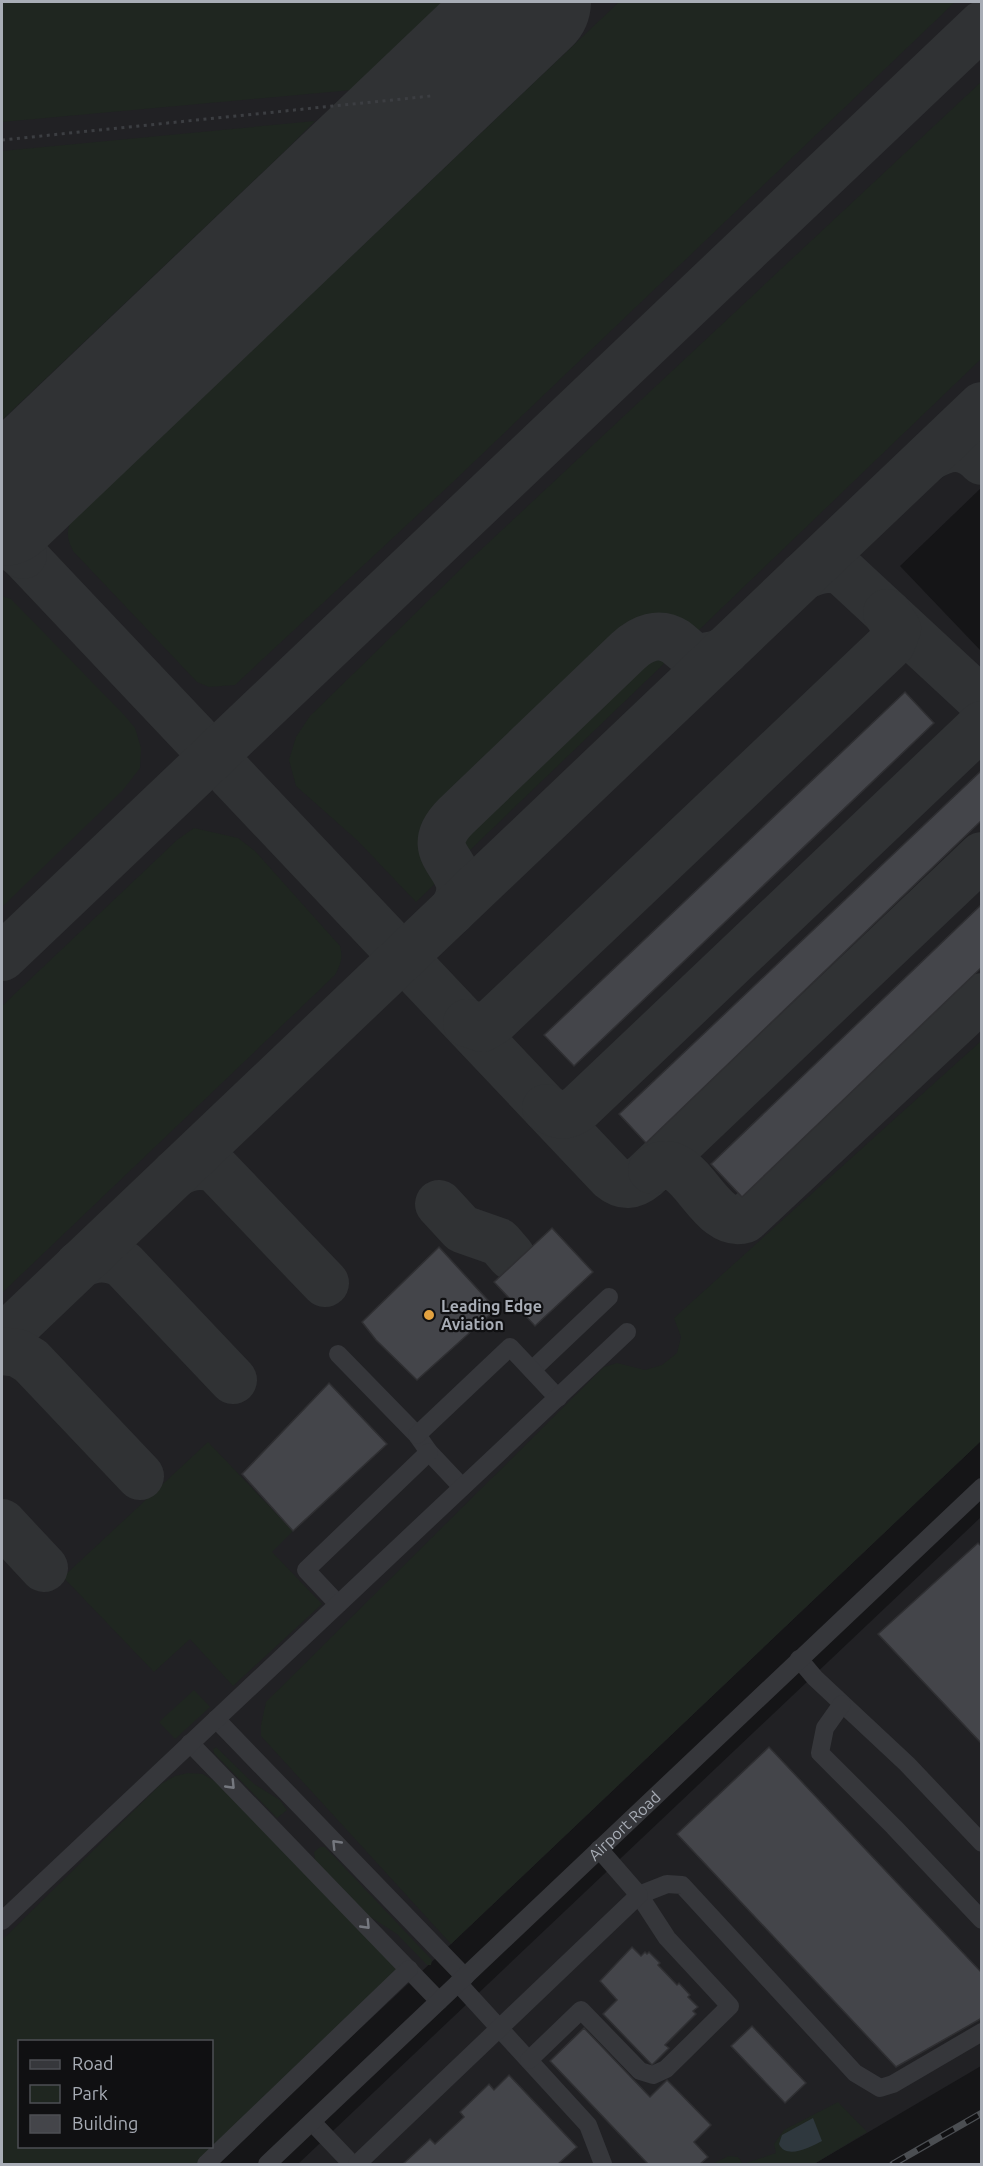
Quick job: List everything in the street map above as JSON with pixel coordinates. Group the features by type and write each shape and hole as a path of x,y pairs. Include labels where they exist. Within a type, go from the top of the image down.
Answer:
{"street":[{"path":"532,1370 609,1297"},
{"path":"2,1921 627,1332"},
{"path":"417,1436 510,1347 558,1398"},
{"path":"338,1354 417,1436 462,1487"},
{"path":"338,1604 306,1570 429,1452"},
{"name":"Airport Road","path":"267,2164 981,1487"},
{"path":"799,1659 815,1678 907,1764 981,1843"},
{"path":"842,1704 825,1728 820,1753 894,1827 981,1920"},
{"path":"216,1719 461,1980 500,2028 588,2125 603,2164"},
{"path":"190,1743 440,2001"},
{"path":"529,2060 581,2010 640,2071 653,2075 666,2069 730,2006 667,1938 639,1895 599,1849"},
{"path":"357,2164 639,1895 667,1884 682,1885 855,2073 880,2088 893,2084 981,2032"},
{"path":"206,2164 409,1969"},
{"path":"312,2122 352,2164"}],"path":[{"path":"2,140 432,96"}],"shaded area":[{"path":"2,2 981,2 981,488 900,566 981,651 981,1441 451,1944 215,2164 2,2164"},
{"path":"981,1517 981,2066 814,2164 298,2164"},
{"path":"813,2118 822,2141 799,2151 782,2149 779,2144 782,2135"}],"green space":[{"path":"2,2 465,2 374,88 2,122"},
{"path":"619,2 955,2 454,481 235,685 209,687 197,682 73,551 68,537 70,523"},
{"path":"981,82 981,359 416,902 358,841 296,786 289,760 296,737 310,716 470,560"},
{"path":"315,121 284,152 2,420 2,151"},
{"path":"2,596 11,599 125,716 135,728 141,748 140,768 123,790 2,907"},
{"path":"194,828 238,838 255,851 340,946 339,967 335,975 2,1293 2,1006 177,840"},
{"path":"981,1041 981,1441 451,1944 261,1736 266,1702 604,1367 617,1363 645,1370 662,1365 677,1353 681,1337 674,1318"},
{"path":"208,1442 293,1531 272,1552 322,1604 233,1686 190,1639 154,1672 63,1577"},
{"path":"194,1690 210,1707 175,1739 159,1722"},
{"path":"216,1747 254,1784 280,1800 287,1810 277,1818 214,1753 213,1749"},
{"path":"188,1773 203,1774 216,1782 392,1960 401,1976 206,2164 2,2164 2,1940 161,1784 175,1776"},
{"path":"320,1847 325,1847 432,1960 431,1965 427,1965 397,1934 369,1916 315,1860 314,1852"},
{"path":"838,2102 867,2132 814,2164 743,2164 776,2153 774,2144 784,2130"},
{"path":"729,2156 738,2157 743,2164 712,2164"}],"building":[{"path":"905,692 934,723 574,1066 544,1035"},
{"path":"982,770 982,820 646,1143 619,1114"},
{"path":"982,904 982,967 742,1197 711,1164"},
{"path":"552,1228 593,1272 535,1326 494,1282"},
{"name":"Leading Edge Aviation","path":"439,1247 496,1309 417,1380 376,1340 362,1322"},
{"path":"329,1383 387,1444 293,1531 242,1474"},
{"path":"978,1543 982,1547 982,1744 878,1634"},
{"path":"769,1747 982,1973 982,2018 896,2067 677,1834"},
{"path":"632,1947 641,1956 649,1952 677,1985 679,1983 690,1995 688,1997 698,2007 693,2011 696,2014 665,2045 669,2048 652,2065 603,2014 617,2000 600,1981"},
{"path":"752,2026 806,2083 785,2103 731,2046"},
{"path":"584,2028 650,2097 667,2080 711,2125 694,2142 708,2157 700,2164 648,2164 550,2061"},
{"path":"509,2075 577,2147 558,2164 403,2164 430,2139 435,2144 464,2117 460,2112 489,2084 494,2090"}],"taxiway":[{"path":"2,957 982,25"},
{"path":"2,1339 982,406"},
{"path":"929,457 943,450 956,448 969,451 982,461"},
{"path":"23,555 11,533 9,514 16,497 31,476"},
{"path":"2,539 23,555 611,1177 624,1184 636,1182 645,1176 982,856"},
{"path":"803,576 832,569 843,572 982,701"},
{"path":"467,1023 482,1028 495,1020 891,644 897,629 887,613"},
{"path":"452,911 459,896 460,883 444,853 442,843 445,831 456,816 628,651 645,640 657,637 670,639 696,656 711,656 725,651"},
{"path":"546,1108 563,1115 580,1107 982,725"},
{"path":"652,1170 665,1165 677,1168 720,1213 732,1219 745,1219 982,997"},
{"path":"175,1174 196,1166 217,1170 325,1283"},
{"path":"439,1204 462,1229 499,1242 511,1256"},
{"path":"79,1265 90,1260 101,1259 112,1260 124,1265 233,1380"},
{"path":"2,1351 18,1353 31,1361 140,1476"},
{"path":"2,1523 44,1568"}],"runway":[{"path":"2,505 530,2"}],"railway":[{"path":"893,2164 982,2113"}],"place":[{"name":"Leading Edge Aviation","path":"429,1315"}]}
